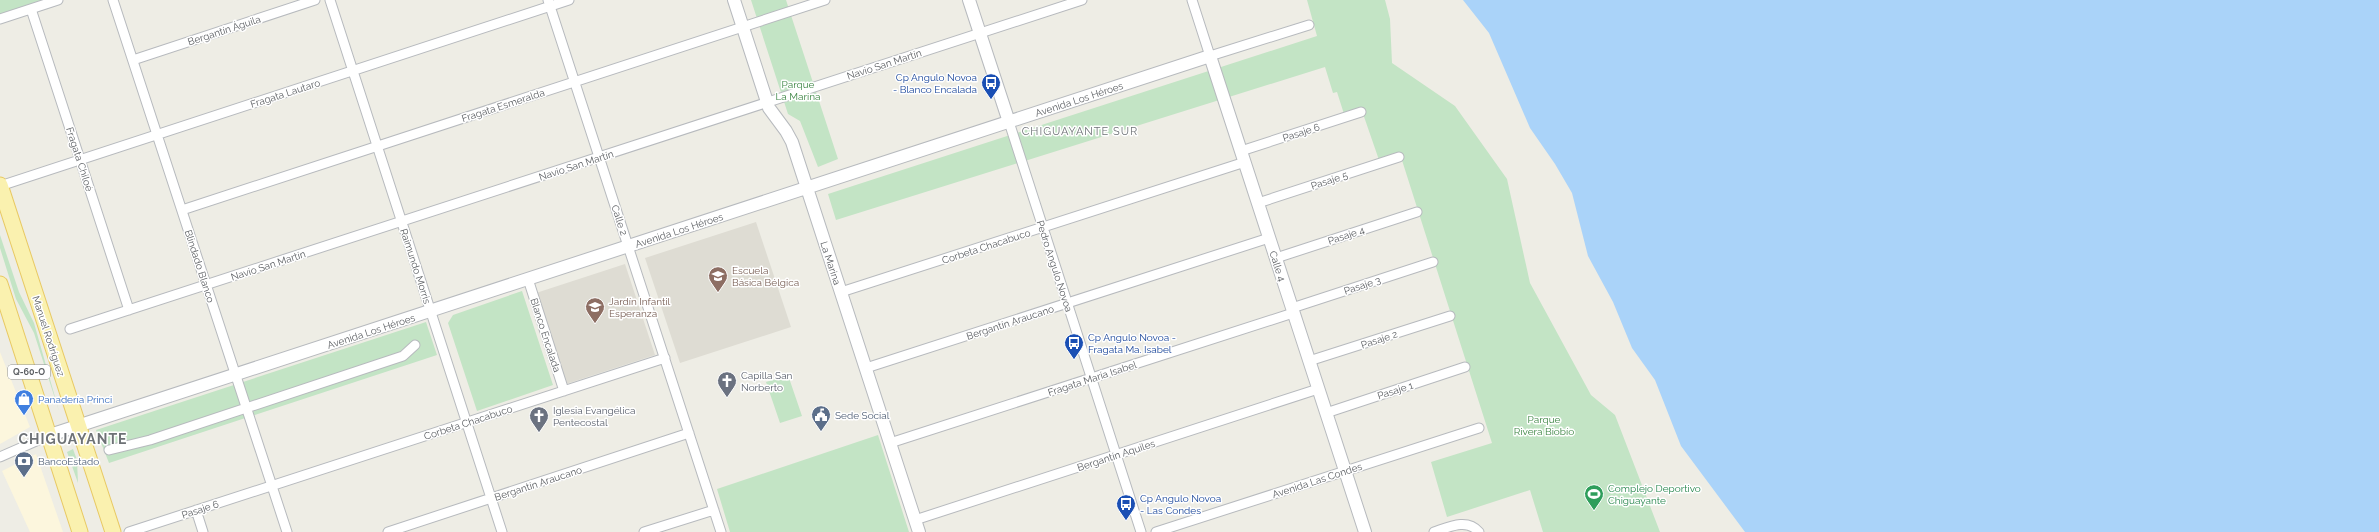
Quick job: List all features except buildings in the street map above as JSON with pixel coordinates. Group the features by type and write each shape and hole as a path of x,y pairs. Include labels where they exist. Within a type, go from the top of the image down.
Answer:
{"main road":[{"name":"Manuel Rodríguez","path":"0,186 5,209 113,532"},
{"name":"Q-60-O","path":"0,284 50,435 80,532"}],"street":[{"path":"0,19 58,0"},
{"name":"Blindado Blanco","path":"113,0 287,532"},
{"name":"Bergantín Águila","path":"133,60 315,0"},
{"name":"Raimundo Morris","path":"330,0 502,532"},
{"name":"Fragata Lautaro","path":"0,186 353,71 549,3 569,0"},
{"name":"La Marina","path":"734,0 767,103 773,116 789,136 919,532"},
{"name":"Fragata Esmeralda","path":"182,210 825,0"},
{"name":"Pedro Angulo Novoa","path":"969,0 1141,532"},
{"name":"Navío San Martín","path":"70,329 1082,0"},
{"name":"Calle 4","path":"1192,0 1365,532"},
{"name":"Calle 2","path":"549,3 721,532"},
{"name":"Fragata Chiloé","path":"31,9 129,310"},
{"name":"Avenida Los Héroes","path":"50,435 1309,25"},
{"name":"Pasaje 6","path":"1243,157 1362,112"},
{"name":"Corbeta Chacabuco","path":"841,292 1042,227 1243,157"},
{"name":"Pasaje 5","path":"1258,203 1399,157"},
{"name":"Pasaje 4","path":"1276,258 1417,212"},
{"name":"Bergantín Araucano","path":"866,368 1269,238"},
{"name":"Pasaje 3","path":"1293,311 1433,262"},
{"name":"Blanco Encalada","path":"528,279 564,391"},
{"name":"Fragata María Isabel","path":"890,443 1293,311"},
{"name":"Pasaje 2","path":"1309,361 1450,316"},
{"path":"109,450 140,443 247,409 403,356 415,345"},
{"name":"Corbeta Chacabuco","path":"272,485 665,358"},
{"name":"Pasaje 1","path":"1326,413 1465,367"},
{"name":"Bergantín Aquiles","path":"915,520 1318,389"},
{"name":"Avenida Las Condes","path":"1156,532 1479,428"},
{"name":"Bergantín Araucano","path":"388,532 689,433"},
{"path":"0,457 50,435"},
{"name":"Pasaje 6","path":"129,532 272,485"},
{"path":"196,510 203,532"},
{"path":"644,532 714,510"},
{"path":"1434,532 1466,524 1480,532"}],"shaded area":[{"name":"Escuela Básica Bélgica","path":"756,222 791,327 680,363 645,258"},
{"name":"Jardín Infantil Esperanza","path":"625,264 655,355 566,384 536,293"},
{"path":"0,352 30,427 0,444"},
{"path":"36,454 63,532 30,532 2,471"}],"green space":[{"path":"0,0 47,0 0,15"},
{"name":"Parque La Marina","path":"751,0 786,0 838,159 818,167 800,121 788,114"},
{"name":"Parque Rivera Biobío","path":"1307,0 1385,0 1390,19 1392,63 1455,106 1507,179 1530,283 1591,395 1615,415 1660,532 1543,532 1530,490 1447,517 1431,462 1492,443 1400,154 1379,160 1361,108 1344,114 1337,92 1333,93 1325,67 836,220 828,194 1317,36"},
{"path":"0,235 19,292 34,323 59,411 34,333 16,299 0,248"},
{"path":"522,291 553,385 477,411 448,323 453,315"},
{"path":"426,322 437,355 109,463 96,430"},
{"path":"788,375 802,416 780,423 766,382"},
{"path":"878,435 909,532 730,532 717,489"},
{"path":"73,449 77,460 78,483 67,452"}],"water":[{"path":"1463,0 2379,0 2379,532 1745,532 1681,446 1655,380 1632,348 1613,302 1588,256 1572,193 1555,164 1530,128 1489,33"}],"place":[{"name":"Cp Angulo Novoa - Blanco Encalada","path":"991,100"},
{"name":"Escuela Básica Bélgica","path":"718,293"},
{"name":"Jardín Infantil Esperanza","path":"595,324"},
{"name":"Cp Angulo Novoa - Fragata Ma. Isabel","path":"1074,360"},
{"name":"Capilla San Norberto","path":"727,398"},
{"name":"Panadería Princi","path":"24,416"},
{"name":"Sede Social","path":"821,432"},
{"name":"Iglesia Evangélica Pentecostal","path":"539,433"},
{"name":"BancoEstado","path":"24,478"},
{"name":"Complejo Deportivo Chiguayante","path":"1594,511"},
{"name":"Cp Angulo Novoa - Las Condes","path":"1126,521"}],"district":[{"name":"CHIGUAYANTE SUR","path":"1080,131"},
{"name":"CHIGUAYANTE","path":"73,439"}]}
